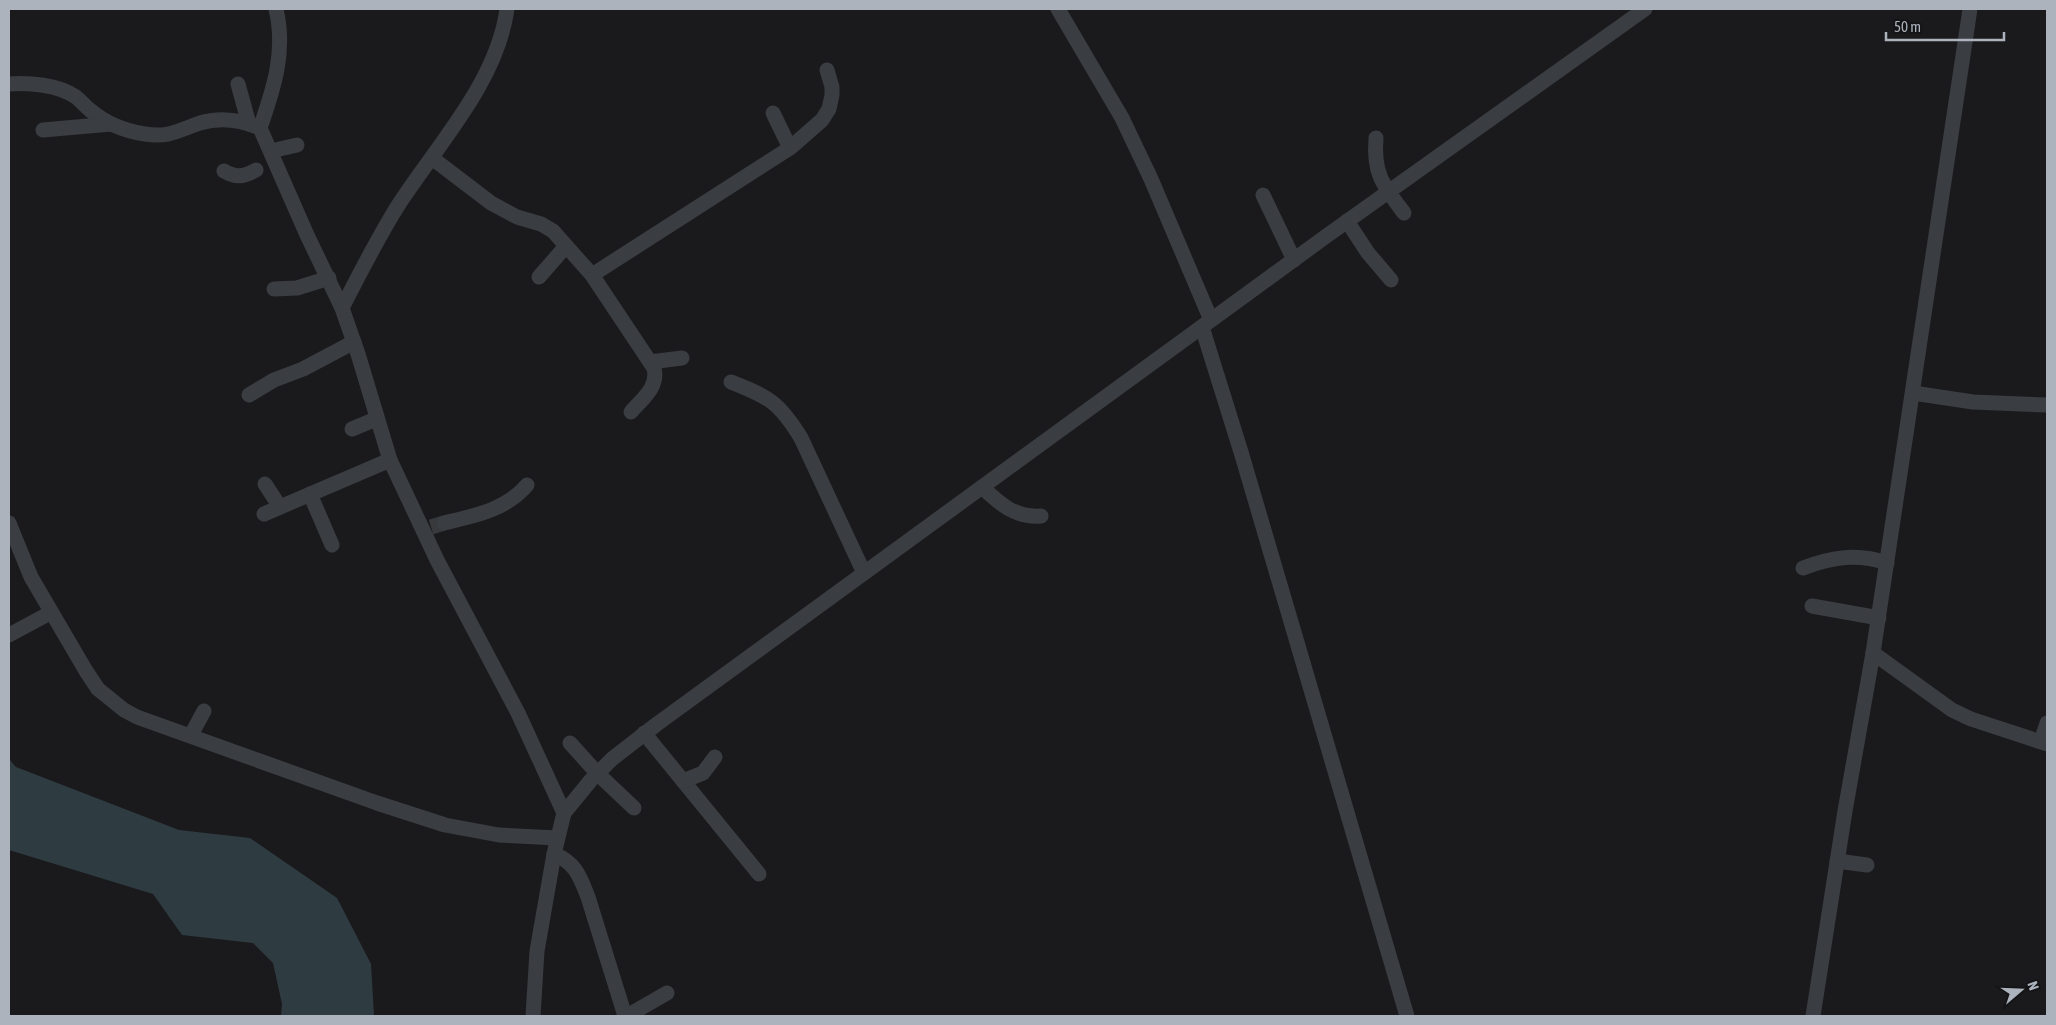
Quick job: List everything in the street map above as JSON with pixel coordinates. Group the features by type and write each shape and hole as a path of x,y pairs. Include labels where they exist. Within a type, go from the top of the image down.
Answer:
{"street":[{"path":"255,126 274,87 279,64 280,42 276,9"},
{"path":"342,308 383,230 488,73 505,24 507,9"},
{"path":"1058,9 1122,118 1151,179 1207,324 1244,462 1407,1016"},
{"path":"533,1016 537,951 557,838 564,812 597,773 644,733 1347,221 1645,9"},
{"path":"1813,1016 1837,861 1879,618 1970,9"},
{"path":"592,275 790,148 822,120 829,109 832,86 827,70"},
{"path":"9,84 30,84 65,92 75,97 91,111 111,124 144,134 161,136 173,134 201,123 219,120 255,126"},
{"path":"238,84 255,126 266,161 303,227 342,308 390,460 432,527 564,812"},
{"path":"773,113 790,148"},
{"path":"43,130 111,124"},
{"path":"1376,138 1376,166 1388,192 1404,213"},
{"path":"224,171 233,176 241,177 297,145"},
{"path":"432,158 491,203 517,217 541,224 553,232 592,275 650,362 656,377 654,385 631,412"},
{"path":"1263,195 1294,260"},
{"path":"1347,221 1368,253 1391,280"},
{"path":"539,277 566,246"},
{"path":"274,288 297,288 328,278"},
{"path":"249,394 274,380 304,369 354,342"},
{"path":"650,362 682,358"},
{"path":"731,382 768,397 790,420 801,438 864,573"},
{"path":"1912,393 1973,402 2047,405"},
{"path":"352,429 376,419"},
{"path":"264,514 390,460"},
{"path":"265,484 280,507"},
{"path":"432,527 484,514 511,500 527,485"},
{"path":"982,488 998,502 1019,515 1041,516"},
{"path":"310,494 332,545"},
{"path":"9,523 27,569 50,613 86,671 98,689 137,717 377,804 445,825 499,835 557,838"},
{"path":"1803,568 1837,557 1865,557 1886,563"},
{"path":"1812,606 1879,618"},
{"path":"9,635 50,613"},
{"path":"1873,653 1952,710 1971,719 2044,742 2047,723"},
{"path":"191,735 204,711"},
{"path":"644,733 759,874"},
{"path":"570,743 597,773 634,808"},
{"path":"683,781 703,773 715,756"},
{"path":"554,854 569,862 580,879 588,897 626,1016 667,993"},
{"path":"1837,861 1867,865"}],"shaded area":[{"path":"9,759 16,767 179,830 250,838 337,898 371,964 374,1016 281,1016 282,1004 273,963 253,943 182,935 153,894 9,850"}],"tunnel":[{"path":"431,527 444,523"}]}
